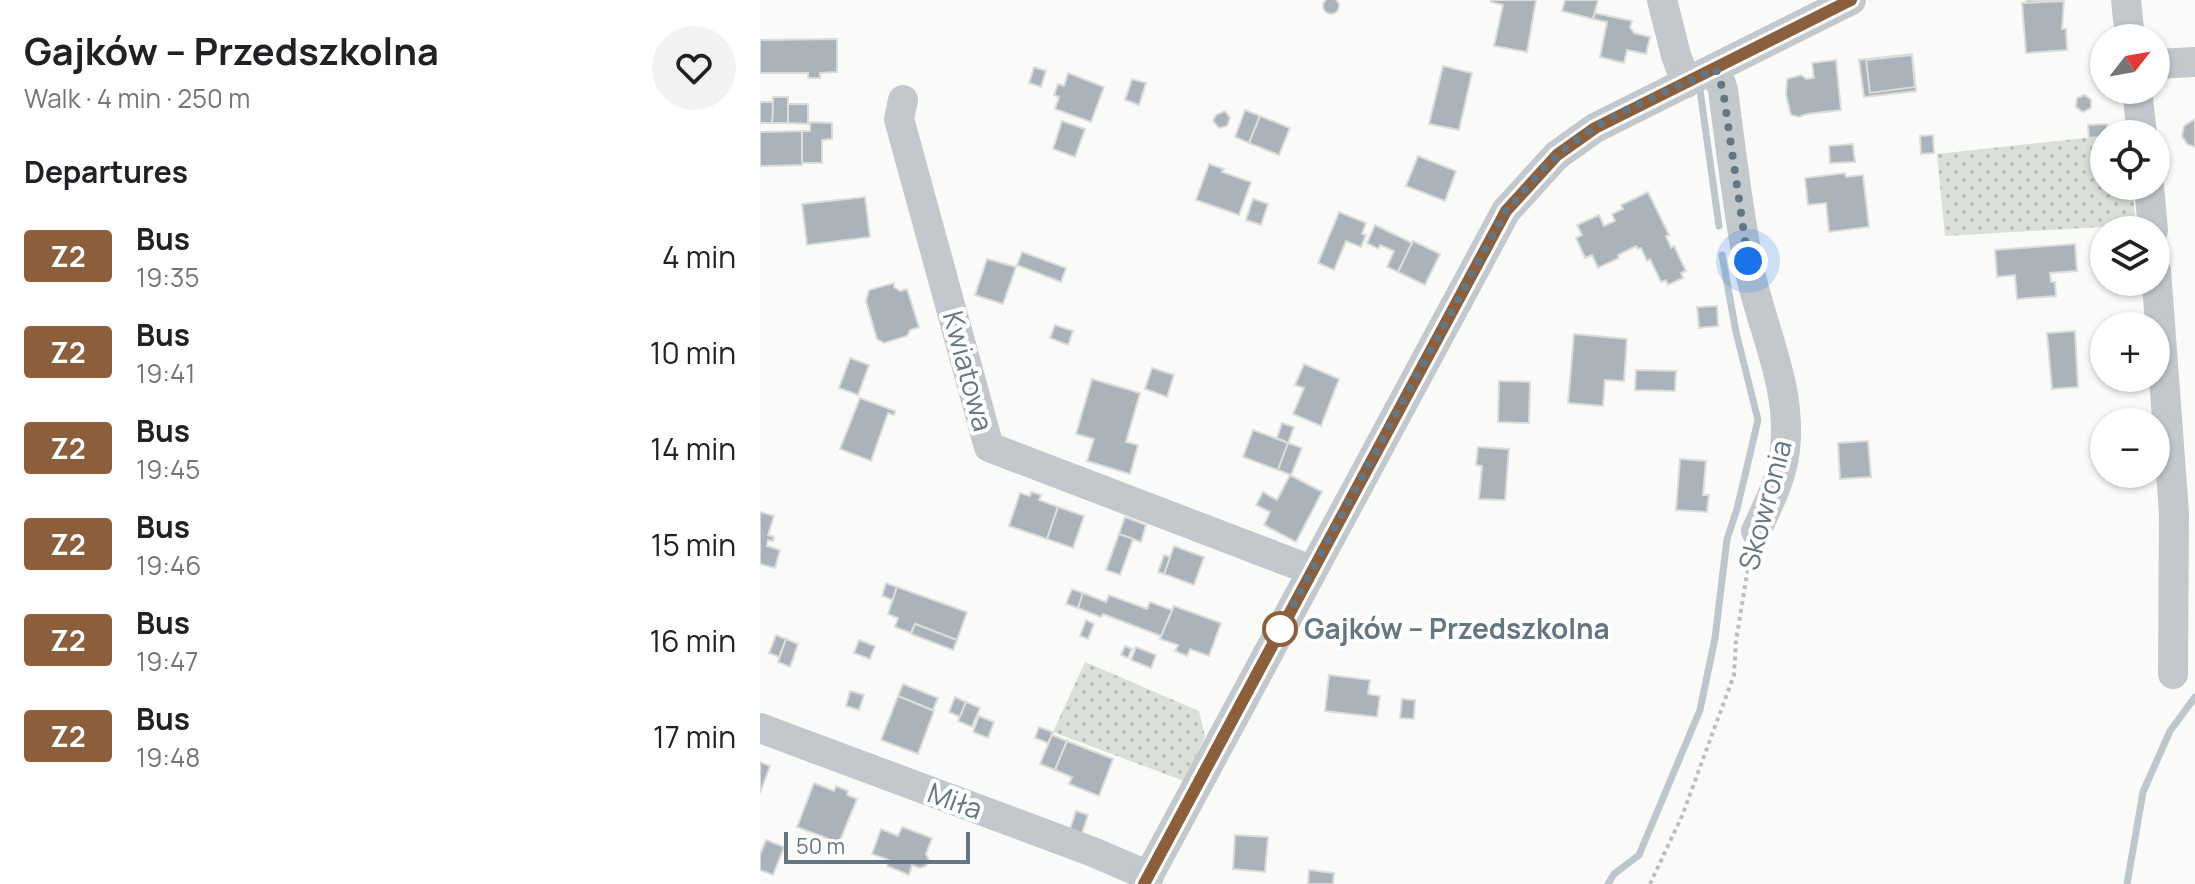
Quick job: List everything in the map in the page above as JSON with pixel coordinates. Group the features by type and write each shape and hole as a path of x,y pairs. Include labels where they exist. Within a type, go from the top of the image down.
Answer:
{"street":[{"path":"1662,0 1686,83"},
{"path":"1146,880 1506,211 1557,155 1595,128 1851,0"},
{"path":"2126,0 2129,24"},
{"path":"2170,63 2195,62"},
{"name":"Skowronia","path":"1716,69 1723,90 1752,281 1783,391 1787,420 1785,453 1774,492 1756,531"},
{"name":"Kwiatowa","path":"903,100 899,119 989,447 1311,570"},
{"path":"2158,296 2174,513 2173,674"},
{"name":"Miła","path":"760,728 1093,852 1146,880"}],"path":[{"name":"Skowronia","path":"1650,884 1682,816 1734,675 1747,565 1756,531"}],"shaded area":[{"path":"2090,138 2090,200 2133,200 2135,216 2090,216 2090,228 1945,236 1937,154"},
{"path":"1085,662 1199,711 1205,737 1184,781 1053,732"}],"building":[{"path":"1491,0 1536,0 1527,52 1494,46 1503,5"},
{"path":"1565,0 1598,0 1593,19 1562,11"},
{"path":"2026,0 2062,0 2062,1 2026,3"},
{"path":"1326,1 1336,1 1339,6 1336,11 1331,14 1326,11 1323,6"},
{"path":"2064,1 2062,29 2066,29 2067,50 2026,53 2022,3"},
{"path":"1595,13 1632,21 1630,27 1634,33 1650,37 1646,54 1627,50 1624,63 1600,57 1607,22 1593,19"},
{"path":"837,39 837,72 820,73 820,78 808,78 808,73 760,73 760,40"},
{"path":"1912,54 1916,91 1864,97 1859,60"},
{"path":"1912,55 1915,87 1870,93 1866,60"},
{"path":"1836,60 1841,110 1799,117 1791,115 1786,95 1787,79 1801,75 1806,79 1814,78 1812,63"},
{"path":"1443,66 1472,73 1459,130 1429,124"},
{"path":"1034,67 1046,71 1041,87 1029,83"},
{"path":"1068,73 1104,87 1091,122 1055,109 1059,97 1054,95 1058,84 1064,86"},
{"path":"1132,79 1146,83 1139,105 1125,100"},
{"path":"2085,95 2090,99 2091,108 2083,112 2076,107 2077,98"},
{"path":"773,97 788,97 788,123 772,123"},
{"path":"760,102 773,102 772,123 760,123"},
{"path":"788,104 808,104 808,124 788,123"},
{"path":"1245,110 1260,116 1249,143 1235,137"},
{"path":"1225,111 1230,118 1227,126 1219,128 1213,121 1216,115"},
{"path":"1260,116 1290,128 1279,155 1249,143"},
{"path":"2195,119 2195,147 2187,144 2182,136 2184,126"},
{"path":"1062,121 1085,129 1075,157 1053,149"},
{"path":"810,122 832,123 832,139 822,140 822,163 802,163 802,131 810,131"},
{"path":"802,131 802,165 760,166 760,132"},
{"path":"1933,135 1934,153 1921,154 1920,136"},
{"path":"1853,144 1855,162 1830,163 1829,146"},
{"path":"1418,156 1456,171 1445,201 1406,186"},
{"path":"1209,164 1251,182 1239,215 1196,200"},
{"path":"1845,173 1846,177 1863,175 1869,227 1829,232 1826,203 1808,205 1805,178"},
{"path":"1648,192 1669,235 1666,236 1671,248 1674,246 1686,271 1681,273 1683,278 1668,285 1666,280 1661,282 1641,248 1636,246 1598,268 1592,255 1585,258 1576,238 1582,235 1577,225 1599,215 1604,226 1615,221 1612,214 1623,209 1621,205"},
{"path":"865,197 870,237 807,245 802,204"},
{"path":"1253,199 1268,204 1261,225 1246,220"},
{"path":"1339,212 1366,223 1362,234 1366,235 1361,247 1346,241 1334,270 1318,263"},
{"path":"1375,225 1412,243 1398,272 1387,267 1394,251 1380,245 1378,249 1367,243"},
{"path":"1413,241 1440,254 1425,285 1398,272"},
{"path":"2075,244 2077,271 2050,273 2051,282 2055,282 2056,296 2017,299 2015,275 1997,277 1995,250"},
{"path":"1022,252 1066,268 1061,282 1017,265"},
{"path":"987,259 1016,267 1003,304 975,295"},
{"path":"894,283 900,291 907,289 919,327 910,330 907,336 884,343 877,339 866,301 869,290"},
{"path":"1717,306 1718,326 1699,328 1697,307"},
{"path":"1055,325 1073,331 1068,345 1050,338"},
{"path":"2075,331 2078,387 2052,389 2047,333"},
{"path":"1574,334 1627,339 1624,381 1605,380 1603,406 1568,403"},
{"path":"850,358 869,365 858,395 839,388"},
{"path":"1304,364 1339,379 1321,426 1293,414 1304,388 1295,385"},
{"path":"1152,368 1174,375 1167,397 1145,389"},
{"path":"1636,370 1676,371 1675,391 1635,390"},
{"path":"1092,379 1140,393 1126,442 1138,445 1130,474 1087,461 1094,439 1076,434"},
{"path":"1499,381 1530,382 1529,423 1498,422"},
{"path":"860,398 895,411 894,415 888,413 871,461 840,449"},
{"path":"1282,423 1294,427 1288,443 1277,438"},
{"path":"1253,430 1288,443 1278,470 1243,457"},
{"path":"1868,441 1871,477 1840,479 1838,443"},
{"path":"1288,443 1302,448 1291,475 1278,470"},
{"path":"1478,447 1509,449 1505,500 1479,499 1482,466 1476,465"},
{"path":"1680,459 1706,461 1703,495 1709,495 1707,512 1676,510"},
{"path":"1290,475 1322,492 1296,542 1264,525 1270,512 1256,505 1263,492 1277,500"},
{"path":"1031,492 1041,495 1039,500 1058,507 1047,539 1009,526 1020,493 1030,496"},
{"path":"1058,507 1084,516 1073,548 1047,539"},
{"path":"760,512 774,516 768,535 774,537 773,541 768,540 767,546 780,550 775,568 760,564"},
{"path":"1125,517 1146,525 1141,542 1119,534"},
{"path":"1119,534 1133,539 1120,575 1106,570"},
{"path":"1174,546 1204,557 1194,585 1164,574"},
{"path":"1164,555 1170,557 1164,574 1158,572"},
{"path":"886,583 897,587 893,600 882,596"},
{"path":"897,587 967,612 957,640 915,624 911,633 895,627 898,618 888,614"},
{"path":"1072,589 1083,593 1078,608 1066,604"},
{"path":"1083,593 1106,602 1109,595 1147,609 1150,602 1172,610 1161,636 1078,608"},
{"path":"1174,606 1221,623 1209,656 1190,649 1187,656 1175,651 1178,645 1160,639"},
{"path":"1086,620 1094,624 1088,639 1080,636"},
{"path":"915,624 957,640 953,650 911,634"},
{"path":"776,635 786,639 779,657 769,653"},
{"path":"786,639 798,644 790,667 778,662"},
{"path":"859,640 875,646 870,659 854,653"},
{"path":"1125,646 1132,649 1128,658 1121,655"},
{"path":"1136,647 1156,655 1151,668 1131,660"},
{"path":"1329,675 1370,680 1368,694 1380,696 1377,717 1325,711"},
{"path":"903,684 938,698 933,710 898,696"},
{"path":"850,691 864,695 859,710 846,706"},
{"path":"898,696 934,711 918,754 881,740"},
{"path":"955,697 966,702 960,717 949,712"},
{"path":"1402,699 1415,700 1414,719 1400,718"},
{"path":"966,702 980,708 972,727 958,721"},
{"path":"979,716 994,722 988,738 973,732"},
{"path":"1039,727 1053,732 1048,743 1035,738"},
{"path":"1052,735 1067,741 1055,770 1040,764"},
{"path":"1067,741 1113,759 1099,796 1069,784 1072,777 1055,770"},
{"path":"760,762 770,766 760,793"},
{"path":"814,783 834,791 836,786 857,799 839,843 797,827"},
{"path":"1076,811 1088,815 1081,836 1069,832"},
{"path":"902,827 932,838 926,854 929,860 926,866 920,868 912,865 909,875 887,866 889,860 872,854 881,829 898,836"},
{"path":"1235,835 1268,837 1265,872 1233,869"},
{"path":"766,840 784,847 773,875 760,870 760,855"},
{"path":"1309,870 1334,873 1333,884 1308,884"}],"waterway":[{"path":"1700,90 1719,226"},
{"path":"1608,884 1614,874 1639,855 1700,710 1715,638 1727,539 1758,420 1736,332 1722,255"},
{"path":"2127,884 2143,792 2170,731 2195,697"}],"bus line":[{"name":"Z2","path":"1144,884 1506,211 1557,155 1595,128 1851,0"}],"place":[{"name":"Gajków – Przedszkolna","path":"1280,629"}],"route":[{"path":"1280,629 1506,211 1557,155 1623,112 1716,69 1723,90 1748,261"}]}
